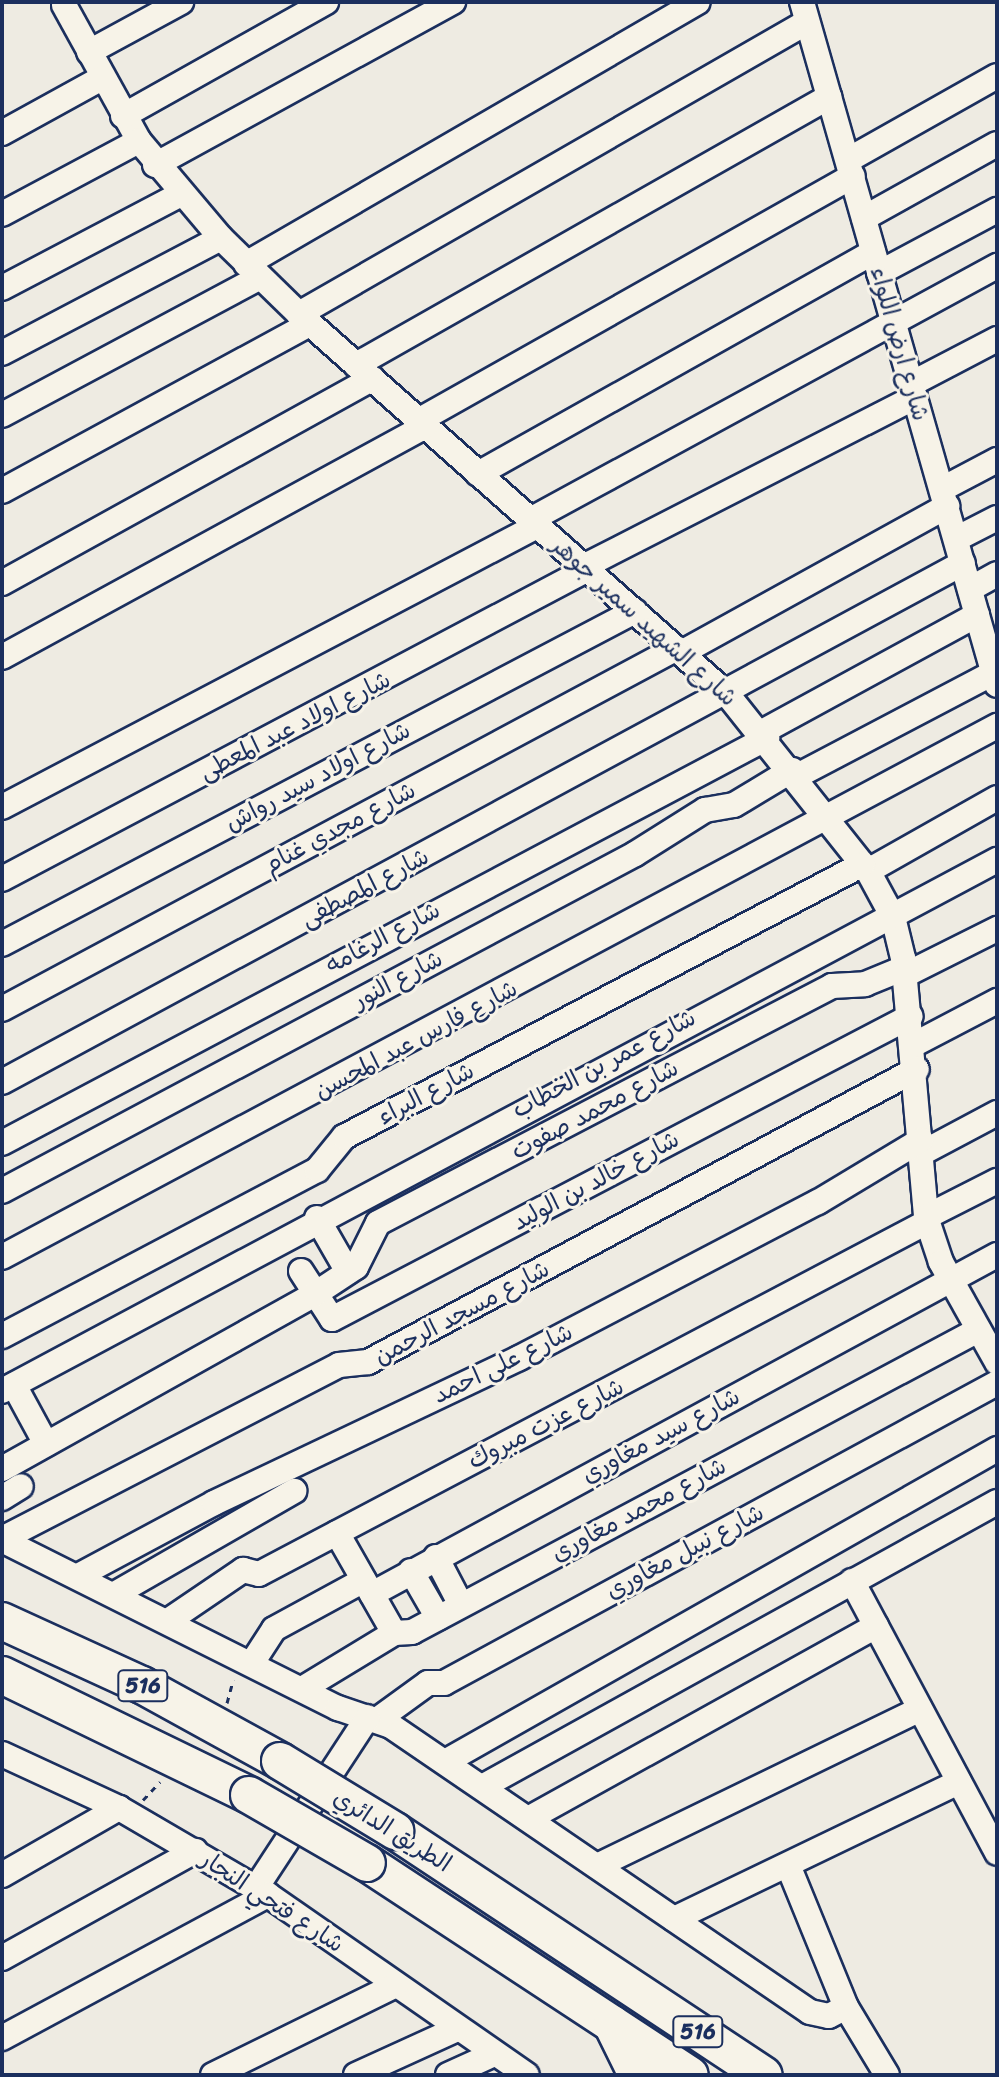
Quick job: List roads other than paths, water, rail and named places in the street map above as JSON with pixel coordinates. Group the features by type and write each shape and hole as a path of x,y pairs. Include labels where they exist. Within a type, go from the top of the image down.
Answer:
{"highway":[{"name":"الطريق الدائري","path":"2,1621 217,1725 280,1761 395,1831 763,2075"},
{"name":"الطريق الدائري","path":"2,1675 182,1759 367,1863 690,2075"},
{"path":"611,2023 637,2075"}],"street":[{"path":"89,52 181,2"},
{"path":"123,116 326,2"},
{"path":"155,165 453,2"},
{"path":"2,415 253,271 698,2"},
{"name":"شارع الشهيد سمير جوهر","path":"64,5 123,116 155,165 221,238 304,319 727,694 795,773 865,867 893,917 905,972 915,1044 927,1220 951,1280 986,1335 997,1362"},
{"path":"2,491 304,319 805,12"},
{"name":"شارع ارض اللواء","path":"805,12 970,589 985,616 996,676"},
{"path":"2,657 422,424 851,168 997,76"},
{"path":"2,133 102,78"},
{"path":"2,583 829,97"},
{"path":"2,214 139,141"},
{"path":"864,218 997,144"},
{"path":"2,288 181,194"},
{"path":"478,474 876,263 997,210"},
{"path":"2,353 221,238"},
{"path":"2,807 534,523 997,266"},
{"name":"شارع اولاد عبد المعطى","path":"2,879 913,391 997,339"},
{"name":"شارع مجدي غنام","path":"2,1009 680,650 945,497 997,460"},
{"path":"956,539 997,518"},
{"name":"شارع المصطفى","path":"2,1082 727,694 963,563"},
{"path":"970,589 997,574"},
{"name":"شارع اولاد سيد رواش","path":"2,944 635,611"},
{"name":"شارع الرغامه","path":"2,1143 985,616"},
{"name":"شارع النور","path":"2,1191 635,854 705,810 734,805 996,676"},
{"name":"شارع فارس عبد المحسن","path":"2,1257 997,726"},
{"name":"شارع البراء","path":"2,1336 317,1170 344,1137 997,798"},
{"name":"شارع عمر بن الخطاب","path":"8,1388 317,1218 805,957 835,951 997,860"},
{"name":"شارع محمد صفوت","path":"2,1469 315,1294 361,1260 378,1223 832,986 865,984 905,972 997,929"},
{"path":"915,1044 997,1001"},
{"name":"شارع خالد بن الوليد","path":"301,1271 332,1319 911,1016"},
{"name":"شارع مسجد الرحمن","path":"2,1540 339,1365 368,1362 917,1069"},
{"name":"شارع على احمد","path":"78,1576 214,1503 519,1358 920,1147 997,1113"},
{"name":"شارع عزت مبروك","path":"168,1621 247,1569 259,1574 997,1181"},
{"path":"317,1218 348,1272"},
{"name":"شارع سيد مغاوري","path":"243,1666 274,1629 411,1571 997,1255"},
{"name":"شارع محمد مغاوري","path":"302,1689 394,1633 438,1618 986,1335"},
{"name":"شارع نبيل مغاوري","path":"372,1718 428,1683 444,1683 997,1383"},
{"path":"8,1388 46,1444"},
{"path":"445,1762 997,1449"},
{"path":"115,1594 294,1491"},
{"path":"482,1787 997,1502"},
{"path":"225,1530 247,1569"},
{"path":"337,1533 394,1633"},
{"path":"2,1540 168,1621 243,1666 372,1718 445,1762 816,2015 846,2007"},
{"path":"436,1557 461,1605"},
{"path":"411,1571 438,1618"},
{"path":"852,1581 997,1853"},
{"path":"528,1819 876,1626"},
{"path":"597,1866 920,1709"},
{"path":"2,2038 262,1891 372,1718"},
{"name":"شارع فتحي النجار","path":"2,1754 127,1808 262,1891 527,2075"},
{"path":"674,1919 959,1782"},
{"path":"2,1875 127,1808"},
{"path":"2,1958 195,1851"},
{"path":"788,1865 846,2007 887,2075"},
{"path":"213,2075 396,1985"},
{"path":"356,2075 457,2029"},
{"path":"448,2075 494,2054"}]}
